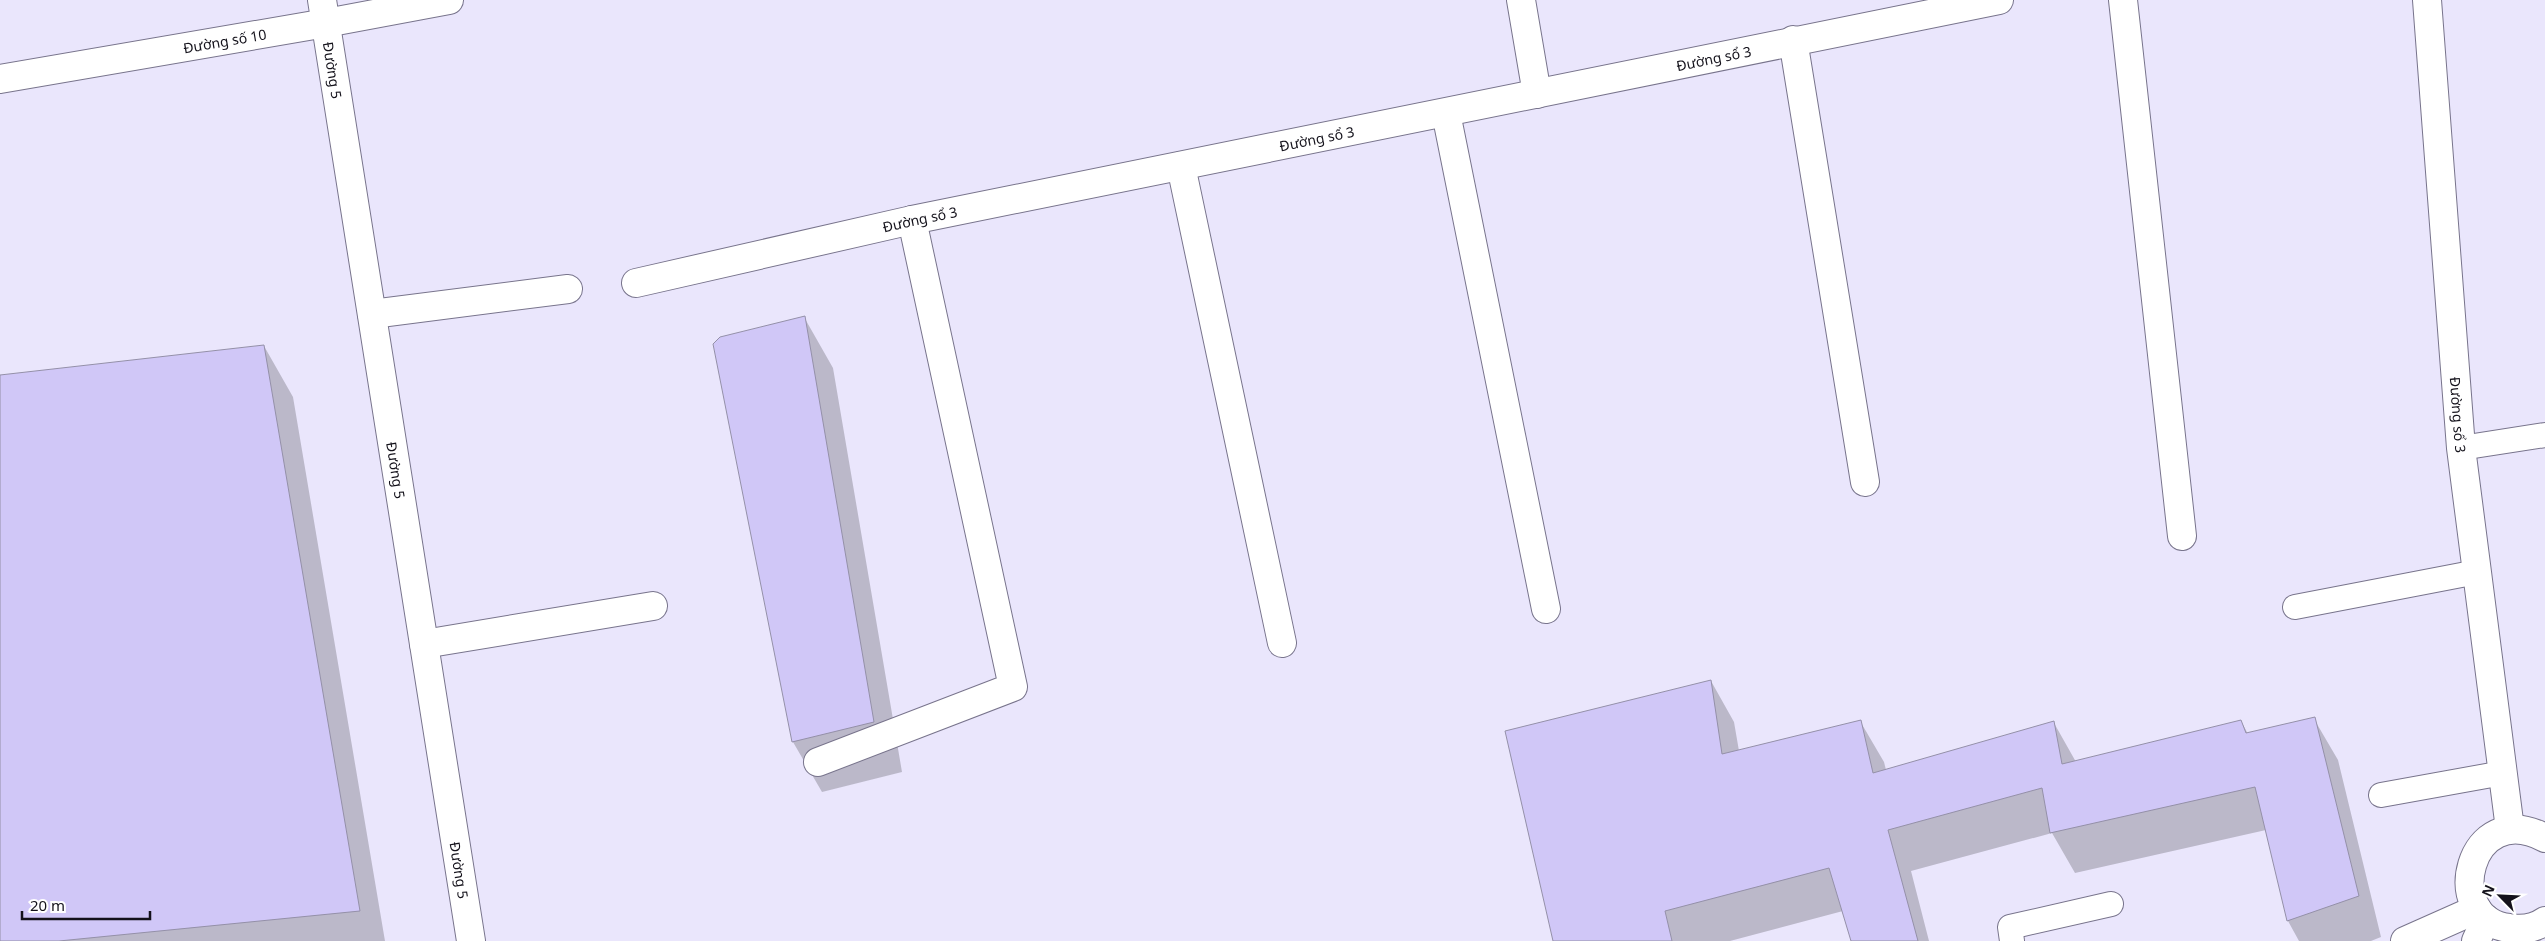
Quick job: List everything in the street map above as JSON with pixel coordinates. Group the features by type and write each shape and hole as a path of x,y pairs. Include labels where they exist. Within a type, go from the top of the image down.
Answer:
{"street":[{"name":"Đường số 10","path":"0,79 324,12 449,0"},
{"path":"1521,0 1536,94"},
{"name":"Đường sổ 3","path":"636,283 912,220 1446,113 1793,40 1999,0"},
{"path":"2123,0 2182,536"},
{"name":"Đường sổ 3","path":"2427,0 2461,448 2510,829"},
{"name":"Đường 5","path":"324,12 472,941"},
{"path":"1793,40 1864,482"},
{"path":"1446,113 1546,609"},
{"path":"1181,166 1282,643"},
{"path":"818,762 1013,687 912,220"},
{"path":"372,314 568,289"},
{"path":"424,644 653,606"},
{"path":"2480,923 2468,884 2472,860 2487,840 2510,829 2532,831 2545,838"},
{"path":"2405,941 2480,923 2521,930 2540,929"}],"lane":[{"path":"2461,448 2545,434"},
{"path":"2295,607 2477,572"},
{"path":"2381,795 2503,773"},
{"path":"2012,941 2010,927 2111,904"}],"building":[{"path":"805,316 874,722 792,742 713,344 720,337"},
{"path":"264,345 360,911 59,941 0,941 0,375"},
{"path":"1711,680 1722,754 1861,720 1873,773 2054,721 2062,764 2241,720 2246,733 2315,717 2359,896 2287,921 2255,787 2050,833 2042,788 1888,830 1918,941 1851,941 1829,868 1665,911 1672,941 1553,941 1505,731"}]}
